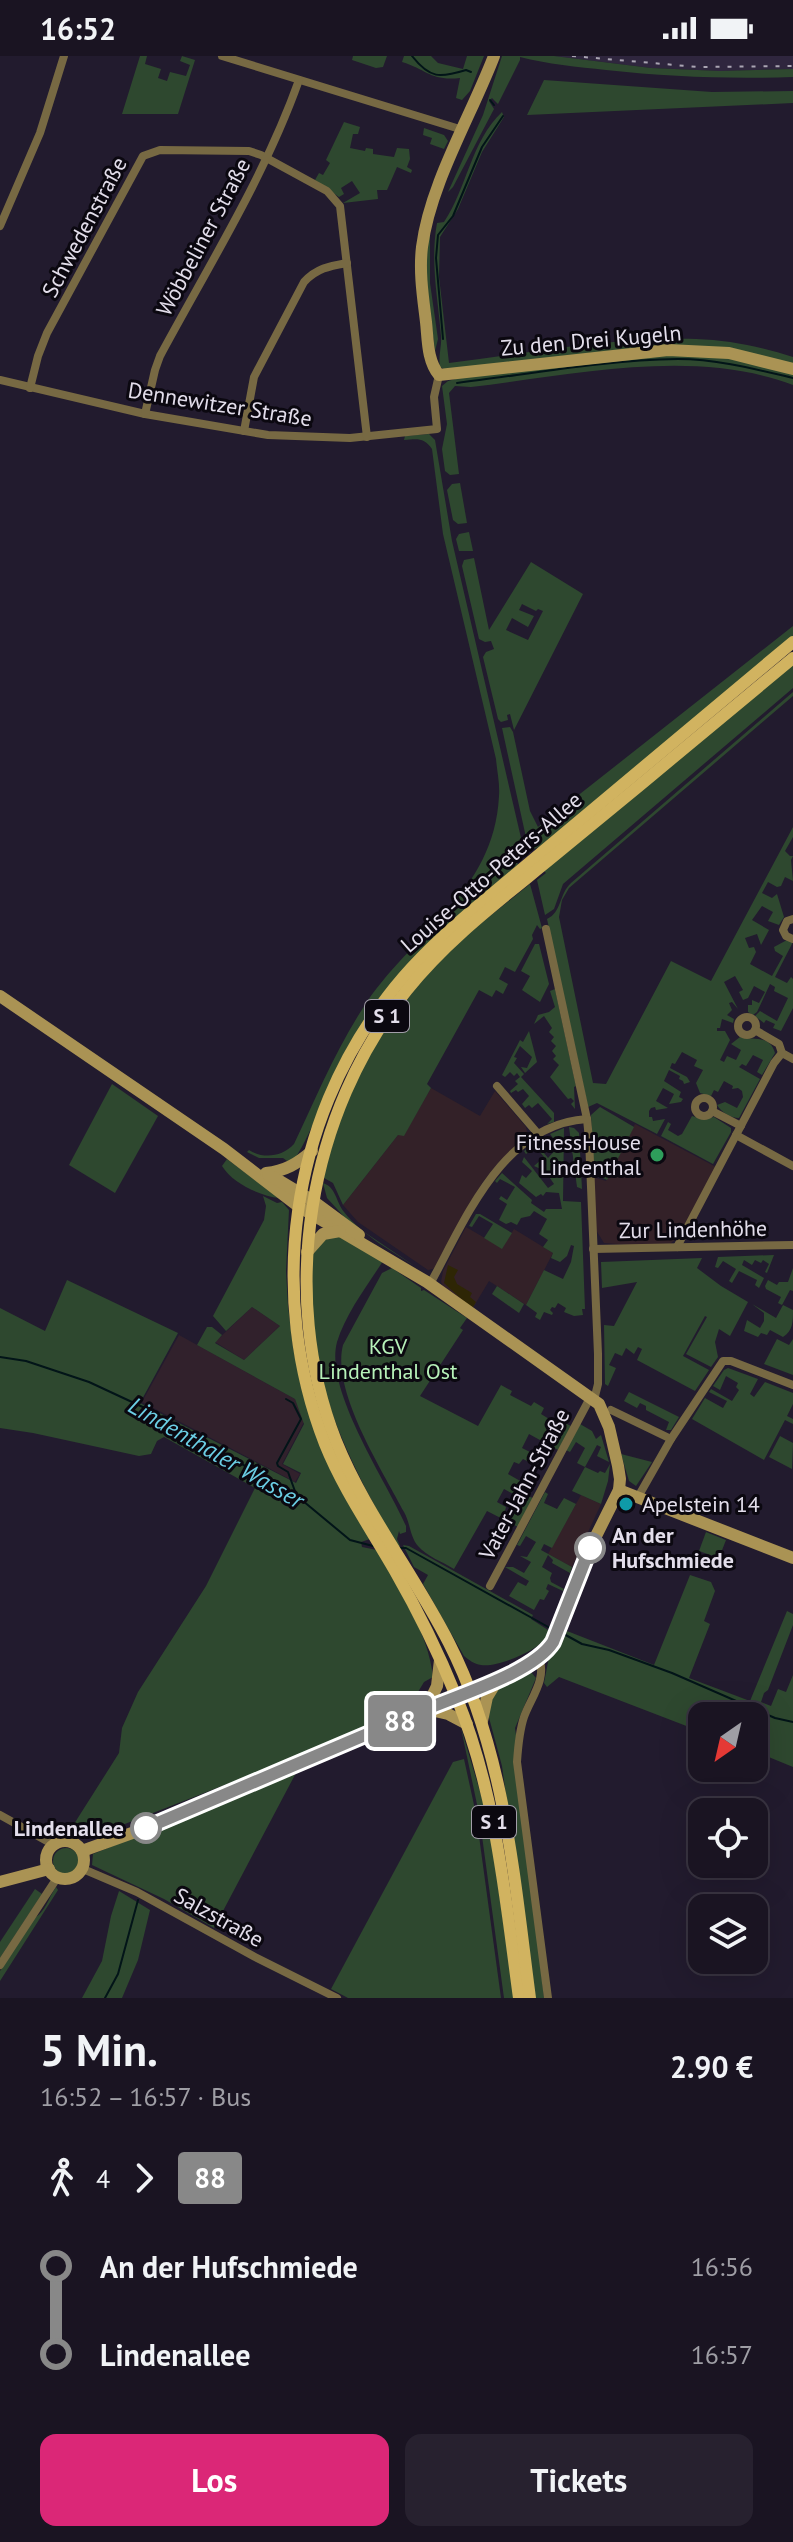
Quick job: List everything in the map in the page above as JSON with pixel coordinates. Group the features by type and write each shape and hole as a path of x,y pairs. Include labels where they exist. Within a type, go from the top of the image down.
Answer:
{"main road":[{"name":"Louise-Otto-Peters-Allee","path":"312,1207 336,1119 355,1071 375,1033 408,988 434,959 531,868 793,642"},
{"name":"Louise-Otto-Peters-Allee","path":"300,1200 326,1104 343,1066 386,998 426,952 793,658"},
{"name":"S 1","path":"300,1200 292,1270 298,1341 307,1390 334,1463 449,1642 482,1721 501,1794 530,1998"},
{"name":"S 1","path":"312,1207 307,1252 310,1337 318,1387 344,1459 440,1660 467,1724 499,1847 519,1998"}],"street":[{"path":"0,226 40,133 64,56"},
{"path":"222,56 463,130"},
{"path":"439,375 430,361 421,252 431,206 494,56"},
{"name":"Wöbbeliner Straße","path":"145,414 160,356 267,158 299,80"},
{"name":"Schwedenstraße","path":"30,388 47,333 143,156 160,150 241,149 267,158"},
{"path":"267,158 327,191 340,206 367,437"},
{"path":"0,192 13,196"},
{"path":"244,431 254,377 304,282 324,267 347,263"},
{"name":"Zu den Drei Kugeln","path":"439,375 668,350 729,353 793,369"},
{"name":"Dennewitzer Straße","path":"0,380 145,414 244,431 296,437 367,437 437,429 434,397 439,375"},
{"path":"793,919 787,921 783,930 787,937 793,939"},
{"path":"546,929 587,1119 598,1384 592,1399"},
{"path":"0,996 300,1200 408,1267 426,1282"},
{"path":"755,1030 779,1044 782,1053 793,1059"},
{"path":"677,1247 782,1053"},
{"path":"497,1086 539,1135"},
{"path":"712,1111 741,1126"},
{"path":"426,1282 488,1181 508,1158 563,1122 587,1119"},
{"path":"736,1135 793,1166"},
{"path":"224,1149 266,1173 300,1200"},
{"path":"266,1173 290,1168 312,1151"},
{"path":"82,1851 245,1787 498,1679 539,1657 550,1647 587,1554 619,1490 618,1466 609,1427 604,1411 592,1399 426,1282 340,1231 312,1207"},
{"path":"307,1252 323,1234 340,1231"},
{"name":"Zur Lindenhöhe","path":"593,1249 793,1245"},
{"path":"638,1497 671,1439 721,1363 726,1360 793,1385"},
{"name":"Vater-Jahn-Straße","path":"490,1586 592,1399"},
{"path":"611,1410 671,1439"},
{"path":"619,1490 793,1558"},
{"path":"539,1657 543,1668 541,1679 523,1718 517,1762 548,1998"},
{"path":"426,1709 437,1686 440,1660"},
{"path":"482,1721 487,1697 498,1679"},
{"path":"426,1709 448,1714 467,1724"},
{"path":"0,1815 54,1845 68,1841 82,1851 85,1863 74,1877 63,1879 51,1868"},
{"path":"0,1965 51,1868 54,1845"},
{"path":"2,1882 51,1868"},
{"name":"Salzstraße","path":"83,1869 137,1892 231,1945 337,1998"}],"shaded area":[{"path":"554,56 793,56 793,69 720,71 651,68"},
{"path":"431,1088 480,1116 495,1091 527,1132 482,1183 439,1263 428,1270 358,1222 343,1205 398,1135 404,1135"},
{"path":"635,1124 716,1167 678,1237 670,1244 604,1243 596,1230 593,1177 606,1181"},
{"path":"466,1227 502,1248 514,1229 553,1253 526,1305 489,1281 471,1311 443,1286 443,1271"},
{"path":"252,1307 280,1326 244,1360 215,1342"},
{"path":"179,1335 295,1399 304,1422 282,1464 300,1474 295,1482 142,1402"},
{"path":"581,1495 601,1504 572,1567 548,1554"}],"green space":[{"path":"140,56 147,56 145,64 161,69 158,78 167,81 170,72 186,76 190,65 180,61 182,56 195,60 178,114 122,114"},
{"path":"353,56 387,56 383,67 376,68 352,60"},
{"path":"404,56 431,56 438,63 463,69 467,56 484,56 470,91 462,100 456,98 460,78 430,74 402,62"},
{"path":"502,56 554,56 651,68 720,71 793,69 793,77 723,78 653,74 563,65 520,57 498,104 492,98 489,101 494,109 448,192 483,115"},
{"path":"544,80 712,92 793,91 793,103 527,115"},
{"path":"502,112 504,117 482,152 458,209 440,237 439,277 449,363 603,343 696,339 733,342 769,350 793,357 793,365 728,350 440,367 441,336 434,266 437,223 444,222 452,209 483,137"},
{"path":"344,122 360,127 358,134 353,134 350,148 373,149 373,154 394,157 397,148 409,149 407,167 412,170 411,173 397,167 387,190 377,190 378,199 343,203 360,193 352,181 341,188 344,194 339,197 315,180 319,173 323,175 330,163 326,160"},
{"path":"424,128 444,135 448,141 444,149 430,144 432,138 423,135"},
{"path":"430,230 430,283 438,339 435,351 424,267"},
{"path":"673,354 733,358 793,373 793,385 755,374 674,366 633,367 471,387 455,386 449,393 459,474 450,475 445,471 442,449 447,424 442,386 448,381"},
{"path":"429,434 435,440 452,541 525,855 517,862 518,865 424,949 383,994 347,1048 309,1134 294,1160 290,1163 283,1158 259,1158 247,1152 272,1155 284,1152 294,1144 363,1008 382,981 466,886 482,860 494,830 499,791 496,759 443,534 432,449 423,441 404,440 405,436"},
{"path":"460,483 467,523 458,524 453,520 447,490 452,484"},
{"path":"469,532 473,551 459,551 456,539 459,534"},
{"path":"474,558 489,630 531,562 583,594 514,730 510,714 507,715 508,720 501,722 498,719 483,657 494,649 491,641 479,639 462,566 464,560","holes":["522,604 543,611 528,640 506,630 512,618 528,627 534,616 519,610"]},
{"path":"793,626 793,637 539,847 529,851 502,728 510,727 513,732 530,811 538,827"},
{"path":"793,663 793,688 563,884 554,909 545,915 537,880 546,873 544,871"},
{"path":"793,692 793,696 569,888 562,900 559,917 593,1083 606,1084 671,961 711,981 793,827 793,837 785,851 793,856 793,881 785,877 781,886 777,887 768,882 762,893 772,898 777,894 784,917 779,925 768,921 773,912 762,906 752,920 769,930 761,945 757,934 745,938 749,948 754,947 756,952 750,964 772,976 783,956 774,947 787,940 793,942 775,977 787,983 791,977 793,979 793,1008 781,1031 773,1028 775,1024 766,1020 764,1023 755,1016 760,1011 777,1021 788,998 774,991 775,987 770,984 753,1015 748,1012 748,1005 752,1005 752,1000 759,1003 765,992 754,986 748,998 743,1000 739,992 743,990 735,976 724,982 738,1009 732,1002 729,1003 732,1010 727,1015 734,1019 733,1023 722,1019 720,1028 717,1028 717,1031 725,1031 730,1040 720,1060 724,1062 727,1056 736,1060 741,1050 731,1044 740,1037 765,1041 775,1053 762,1075 757,1072 763,1060 753,1055 746,1066 742,1064 739,1067 760,1079 739,1118 726,1114 717,1105 725,1102 737,1108 743,1097 742,1091 732,1089 733,1086 724,1081 718,1092 714,1090 711,1096 700,1093 696,1083 703,1070 694,1066 697,1060 682,1052 670,1068 690,1082 684,1084 680,1076 669,1070 664,1081 681,1092 679,1097 683,1099 669,1104 674,1094 663,1088 656,1101 668,1108 656,1110 655,1107 649,1111 653,1121 665,1119 657,1134 597,1103 588,1107 547,919 555,912 571,883"},
{"path":"530,884 542,928 537,925 515,972 505,967 499,979 508,984 503,994 496,990 492,997 479,990 427,1084 431,1088 404,1136 398,1135 343,1205 333,1183 324,1178 324,1173 340,1120 369,1051 427,973 469,933"},
{"path":"535,944 539,944 549,984 540,1002 522,990 530,976 521,971"},
{"path":"555,989 576,1086 575,1109 571,1104 574,1101 568,1099 550,1077 559,1065 553,1059 556,1056 552,1051 556,1046 549,1032 552,1028 544,1016 534,1024 538,1015 555,1007 550,991"},
{"path":"529,1031 537,1062 525,1073 521,1067 527,1068 532,1057 520,1046 514,1063 524,1074 521,1077 554,1113 554,1122 547,1124 552,1119 538,1103 532,1108 529,1105 525,1108 522,1104 529,1096 523,1089 511,1093 518,1084 515,1081 520,1077 517,1073 514,1076 510,1072 505,1077 502,1075 520,1040 523,1042"},
{"path":"112,1084 158,1116 115,1193 69,1165"},
{"path":"600,1107 634,1127 607,1180 593,1173 591,1115"},
{"path":"692,1116 702,1119 714,1117 731,1128 713,1164 661,1136 668,1122 671,1124 668,1130 678,1136 682,1134"},
{"path":"569,1127 579,1133 582,1189 577,1187"},
{"path":"564,1128 563,1201 581,1202 585,1309 582,1309 583,1315 574,1316 564,1312 566,1308 558,1303 550,1310 552,1315 544,1312 540,1320 535,1317 537,1313 526,1305 544,1270 563,1279 574,1246 571,1245 567,1256 560,1262 551,1258 553,1253 543,1247 548,1240 539,1234 547,1219 534,1211 530,1216 521,1218 517,1225 499,1220 507,1204 499,1199 501,1196 507,1200 515,1187 500,1179 497,1183 495,1181 502,1173 544,1212 546,1209 562,1209 559,1193 546,1192 536,1197 519,1183 522,1175 526,1178 532,1171 522,1162 524,1157 548,1188 554,1184 545,1171 534,1166 544,1157 536,1147 526,1154 524,1151 536,1143 548,1158 559,1146 550,1134"},
{"path":"227,1159 279,1198 240,1184 222,1166"},
{"path":"323,1183 333,1191 344,1212 365,1233 348,1221 327,1198"},
{"path":"263,1196 277,1203 282,1202 289,1210 286,1271 293,1347 302,1391 321,1445 370,1539 361,1542 362,1547 377,1550 411,1611 426,1644 433,1677 424,1682 412,1702 355,1734 89,1838 74,1824 119,1753 122,1728 138,1692 206,1586 255,1488 164,1437 157,1441 151,1454 139,1456 0,1428 0,1308 45,1331 67,1280 178,1333 140,1403 296,1483 301,1473 283,1464 304,1424 295,1399 197,1345 207,1327 212,1327 222,1335 215,1343 244,1360 280,1326 252,1307 226,1331 213,1316 264,1220 266,1206"},
{"path":"476,1214 512,1233 502,1249 484,1238 493,1224 479,1216 472,1227 469,1226"},
{"path":"337,1235 383,1261 346,1321 337,1342 335,1362 348,1410 406,1526 406,1532 400,1534 399,1531 397,1539 400,1546 397,1546 358,1474 320,1374 312,1312 312,1254 319,1240"},
{"path":"774,1255 767,1273 769,1264 763,1260 761,1263 755,1260 752,1265 744,1260 742,1265 764,1278 759,1288 755,1285 757,1280 739,1271 732,1283 729,1281 736,1269 723,1261 718,1268 715,1267 718,1257"},
{"path":"702,1258 697,1268 748,1302 730,1336 719,1329 715,1342 718,1357 711,1367 686,1354 705,1316 683,1356 709,1370 695,1391 637,1360 642,1349 638,1347 634,1354 626,1348 622,1356 615,1353 609,1365 616,1368 608,1386 605,1384 604,1325 614,1326 637,1282 602,1288 601,1262"},
{"name":"KGV Lindenthal Ost","path":"392,1268 421,1291 467,1318 460,1328 463,1330 420,1396 478,1426 501,1385 512,1391 510,1395 531,1406 534,1402 544,1408 541,1414 554,1422 557,1419 571,1426 558,1450 529,1434 522,1448 534,1454 529,1462 523,1459 519,1464 514,1462 508,1474 522,1482 517,1492 533,1498 518,1527 487,1511 454,1569 425,1553 415,1542 406,1516 361,1430 345,1385 341,1364 343,1345 382,1273","holes":["504,1489 517,1496 509,1513 497,1502"]},
{"path":"793,1268 793,1291 790,1290 782,1305 778,1303 781,1297 765,1286 768,1280 777,1285 788,1282"},
{"path":"497,1286 524,1304 519,1313 492,1294"},
{"path":"752,1304 776,1318 783,1305 793,1310 789,1332 783,1337 770,1330 767,1335 761,1333 758,1337 744,1331 747,1320 760,1328 764,1321 764,1313"},
{"path":"777,1339 789,1345 793,1339 793,1375 764,1364"},
{"path":"728,1368 758,1379 750,1394 754,1397 765,1382 793,1393 793,1404 787,1416 793,1419 793,1424 785,1420 764,1460 692,1419 705,1398 723,1408 727,1401 709,1392 711,1389 732,1401 739,1390 736,1387 738,1383 726,1376 720,1390 713,1386"},
{"path":"629,1392 679,1417 671,1430 666,1430 669,1422 646,1410 646,1406 640,1403 637,1408 624,1401"},
{"path":"580,1424 592,1431 596,1439 601,1435 609,1462 597,1456 601,1447 597,1445 585,1467 577,1463 585,1448 576,1442 570,1452 566,1450"},
{"path":"780,1436 793,1443 792,1469 769,1457"},
{"path":"621,1454 652,1462 636,1486 629,1481"},
{"path":"610,1464 601,1504 572,1491 585,1467 605,1473"},
{"path":"545,1492 548,1494 544,1503 557,1509 564,1498 576,1504 552,1548 544,1544 541,1550 572,1567 570,1573 552,1563 548,1555 542,1567 552,1573 551,1582 564,1589 548,1584 546,1589 549,1591 534,1610 509,1596 518,1582 526,1586 529,1581 505,1567 513,1567 524,1573 531,1562 520,1556 527,1557 536,1542 526,1536 520,1546 517,1545"},
{"path":"706,1532 726,1540 719,1558 699,1551"},
{"path":"403,1545 533,1615 531,1619 548,1630 549,1634 538,1646 508,1660 489,1665 472,1662 464,1656 423,1584 428,1575 414,1567"},
{"path":"690,1575 711,1582 715,1591 704,1621 710,1624 689,1678 750,1701 787,1611 793,1614 793,1625 761,1702 688,1702 688,1727 559,1677 547,1687 544,1683 549,1657 567,1631 654,1665"},
{"path":"531,1672 536,1678 515,1728 544,1998 534,1998 502,1766 488,1714 495,1690"},
{"path":"793,1675 793,1767 768,1757 768,1705 771,1706 778,1689 786,1692"},
{"path":"461,1728 489,1822 514,1998 504,1998 479,1814"},
{"path":"464,1759 476,1814 501,1998 348,1998 331,1989 453,1762"},
{"path":"297,1771 214,1928 164,1899 92,1865 93,1854"},
{"path":"66,1848 75,1852 79,1861 75,1870 66,1874 57,1870 53,1861 57,1852"},
{"path":"56,1887 58,1890 0,1981 0,1971"},
{"path":"35,1889 42,1894 0,1958 0,1942"},
{"path":"119,1891 150,1910 138,1960 122,1998 82,1998 102,1961"}],"sand":[{"path":"448,1265 458,1270 454,1277 457,1284 472,1293 470,1297 476,1302 472,1309 444,1283"}],"waterway":[{"path":"412,56 424,69 436,75 466,70 471,72"},
{"path":"490,100 494,105"},
{"path":"443,339 436,258 438,235 453,216 482,147 503,116"},
{"path":"457,383 595,365 678,359 722,363 793,378"},
{"name":"Lindenthaler Wasser","path":"0,1357 26,1361 89,1382 147,1409 297,1496 350,1540 373,1546"},
{"path":"286,1399 293,1403 301,1419 277,1463 288,1472 296,1494"},
{"name":"Lindenthaler Wasser","path":"400,1548 406,1548 550,1628"},
{"name":"Lindenthaler Wasser","path":"562,1633 582,1644 609,1650 672,1673 775,1718 793,1722"},
{"path":"105,1998 118,1974 138,1900"}],"railway":[{"path":"572,56 698,67 793,66"}],"bus line":[{"name":"88","path":"146,1828 346,1745 532,1662 545,1653 553,1642 590,1548"}],"place":[{"name":"FitnessHouse Lindenthal","path":"657,1155"},
{"name":"Apelstein 14","path":"626,1504"},
{"name":"An der Hufschmiede","path":"590,1548"},
{"name":"Lindenallee","path":"146,1828"}]}
